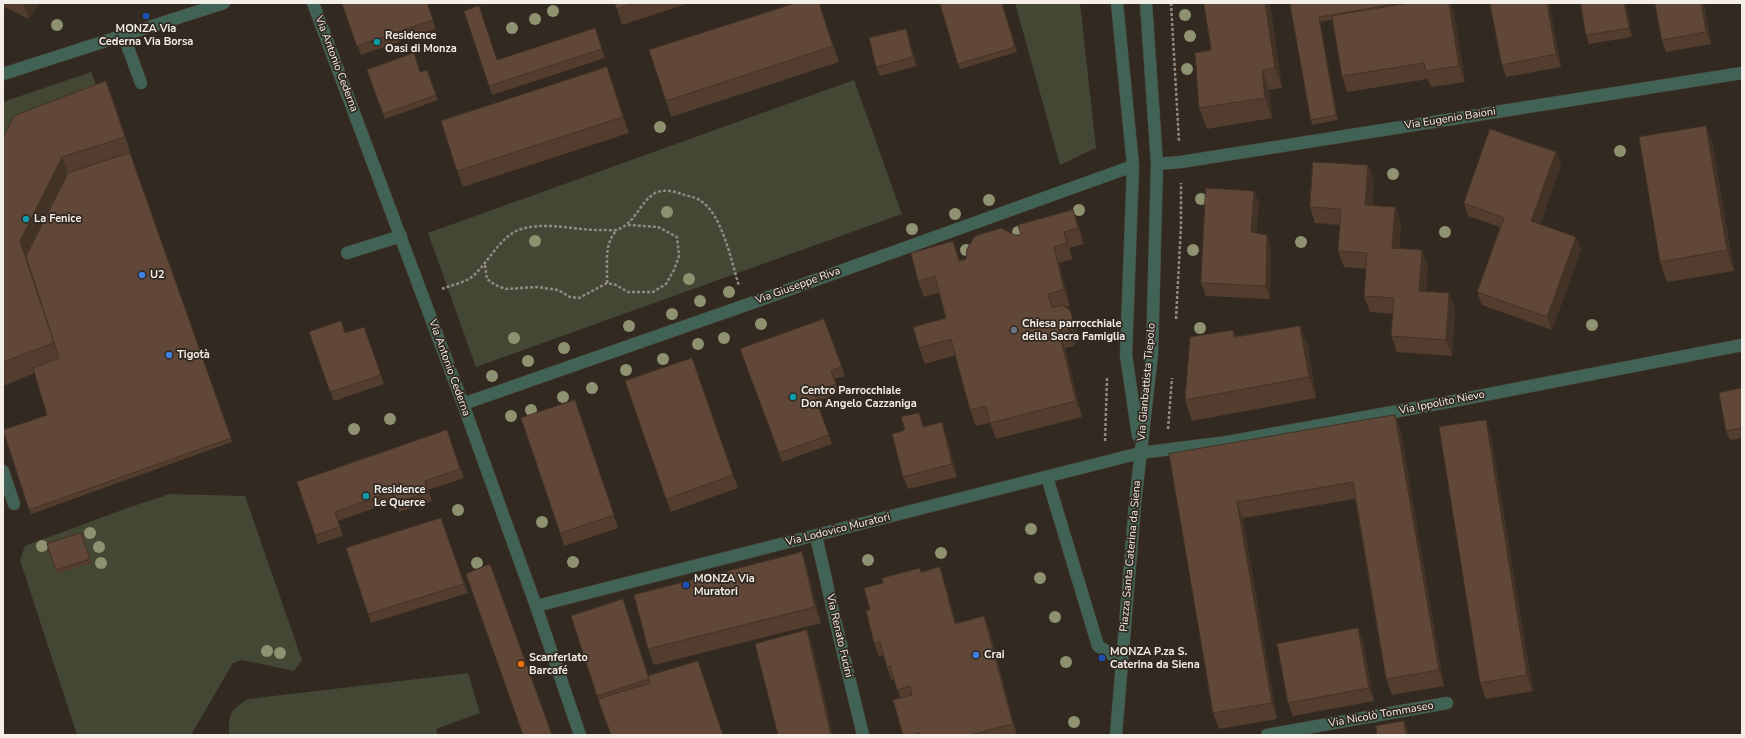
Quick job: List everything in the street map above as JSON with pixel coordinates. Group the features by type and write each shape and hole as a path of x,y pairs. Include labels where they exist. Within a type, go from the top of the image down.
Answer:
{"street":[{"path":"3,74 123,34 224,3"},
{"name":"Via Antonio Cederna","path":"313,3 401,236 536,606 580,735"},
{"name":"Via Gianbattista Tiepolo","path":"1117,3 1133,166 1126,355 1140,453"},
{"name":"Via Gianbattista Tiepolo","path":"1140,453 1152,354 1157,164 1146,3"},
{"path":"123,34 141,83"},
{"name":"Via Eugenio Baioni","path":"1157,164 1181,162 1742,73"},
{"name":"Via Giuseppe Riva","path":"462,404 746,305 1133,166"},
{"path":"347,253 401,236"},
{"name":"Via Ippolito Nievo","path":"1140,453 1250,438 1448,402 1742,345"},
{"name":"Via Lodovico Muratori","path":"536,606 1140,453"},
{"name":"Piazza Santa Caterina da Siena","path":"1116,735 1121,660 1140,453"},
{"path":"3,471 14,504"},
{"path":"1047,477 1098,646 1121,660"},
{"name":"Via Renato Fucini","path":"816,536 863,735"},
{"name":"Via Nicolò Tommaseo","path":"1267,735 1447,703"}],"path":[{"path":"628,225 644,202 656,193 672,191 701,201 713,213 721,228 746,305"},
{"path":"485,264 487,279 495,285 506,289 538,287 558,290 570,297 579,298 607,284 616,286 628,292 653,292 666,284 674,270 679,256 677,236 668,230 658,227 628,225 617,230 611,236 608,246 607,284"},
{"path":"436,291 471,278 485,264 496,248 511,235 524,228 554,226 584,230 617,230"},
{"path":"1104,462 1107,375"}],"green space":[{"path":"1015,3 1080,3 1096,148 1060,165"},
{"path":"91,72 102,99 3,156 3,102"},
{"path":"854,80 902,214 476,367 428,233"},
{"path":"170,494 245,496 302,660 294,671 242,660 233,663 191,735 77,735 20,560 25,546 130,507"},
{"path":"468,673 480,713 436,729 438,735 230,735 229,733 229,721 232,712 248,699"}],"building":[{"name":"Residence Oasi di Monza","path":"342,3 427,3 433,20 357,46"},
{"path":"615,3 635,3 617,9"},
{"path":"796,3 819,3 833,46 666,101 649,50"},
{"path":"940,3 1002,3 1015,47 958,64"},
{"path":"1204,3 1265,3 1275,68 1262,70 1265,98 1199,108 1195,53 1211,50"},
{"path":"1290,3 1401,3 1319,17 1336,115 1311,120"},
{"path":"1409,3 1449,3 1459,66 1426,71 1424,63 1342,76 1332,16"},
{"path":"1490,3 1547,3 1556,54 1502,65"},
{"path":"1581,3 1624,3 1629,28 1586,35"},
{"path":"1655,3 1701,3 1706,32 1662,40"},
{"path":"479,6 497,60 595,28 602,49 489,86 464,11"},
{"path":"906,29 913,57 876,67 869,38"},
{"path":"414,53 420,72 427,70 436,95 383,114 367,70"},
{"path":"607,67 623,117 457,171 441,121"},
{"name":"La Fenice","path":"106,81 125,137 62,157 20,241 54,343 3,362 3,138 14,116"},
{"path":"1706,126 1727,250 1660,262 1639,137"},
{"path":"1490,129 1556,152 1531,221 1576,237 1547,317 1477,292 1504,218 1464,203"},
{"path":"130,153 231,438 29,510 3,430 47,415 33,368 59,358 26,256 68,173"},
{"path":"1313,162 1368,165 1365,205 1395,207 1392,248 1422,250 1419,291 1449,293 1446,340 1391,336 1394,298 1364,296 1367,253 1338,251 1341,209 1310,207"},
{"path":"1206,188 1254,191 1251,232 1267,235 1266,286 1201,283"},
{"name":"Chiesa parrocchiale della Sacra Famiglia","path":"1073,210 1078,228 1064,232 1067,243 1054,247 1064,290 1048,294 1052,308 1062,305 1070,310 1073,320 1068,330 1059,332 1076,401 990,423 986,406 970,410 951,339 919,348 913,327 946,318 935,276 918,281 911,253 953,241 959,261 966,259 967,249 975,236 1001,228 1015,235 1021,235 1018,225"},
{"name":"Centro Parrocchiale Don Angelo Cazzaniga","path":"824,319 842,367 831,370 836,384 813,392 829,435 779,453 740,349"},
{"path":"341,321 345,333 364,327 381,375 330,392 309,332"},
{"path":"1300,326 1309,377 1185,400 1190,337 1233,330 1234,337"},
{"path":"692,358 733,475 666,499 625,381"},
{"path":"1742,388 1742,428 1726,431 1719,393"},
{"path":"575,400 614,515 560,533 521,418"},
{"path":"919,413 923,427 942,422 952,464 903,477 892,434 905,430 901,417"},
{"path":"1395,415 1439,670 1386,679 1353,482 1237,502 1272,703 1213,713 1169,454"},
{"path":"1486,420 1527,675 1480,683 1439,427"},
{"name":"Residence Le Querce","path":"447,430 460,469 425,481 428,492 396,503 392,492 335,512 340,527 315,535 297,482"},
{"path":"441,518 464,584 368,614 346,548"},
{"path":"81,533 90,559 56,570 47,544"},
{"path":"802,552 815,607 648,649 634,595"},
{"path":"490,564 552,735 523,735 466,574"},
{"path":"940,567 955,624 984,616 1013,724 970,735 919,735 919,733 903,735 893,700 912,695 910,686 897,690 890,666 887,667 880,642 874,643 866,611 870,610 864,588 883,583 882,578 920,568 921,572"},
{"path":"623,599 649,679 597,696 571,616"},
{"path":"1358,628 1369,688 1288,703 1277,644"},
{"path":"807,630 831,735 778,735 755,644"},
{"path":"698,661 723,735 611,735 598,699 650,683 648,676"},
{"path":"1404,721 1406,735 1377,735 1376,726"}],"place":[{"name":"MONZA Via Cederna Via Borsa","path":"146,16"},
{"name":"Residence Oasi di Monza","path":"377,42"},
{"name":"La Fenice","path":"26,219"},
{"name":"U2","path":"142,275"},
{"name":"Chiesa parrocchiale della Sacra Famiglia","path":"1014,330"},
{"name":"Tigotà","path":"169,355"},
{"name":"Centro Parrocchiale Don Angelo Cazzaniga","path":"793,397"},
{"name":"Residence Le Querce","path":"366,496"},
{"name":"MONZA Via Muratori","path":"686,585"},
{"name":"Crai","path":"976,655"},
{"name":"MONZA P.za S. Caterina da Siena","path":"1102,658"},
{"name":"Scanferlato Barcafé","path":"521,664"}]}
